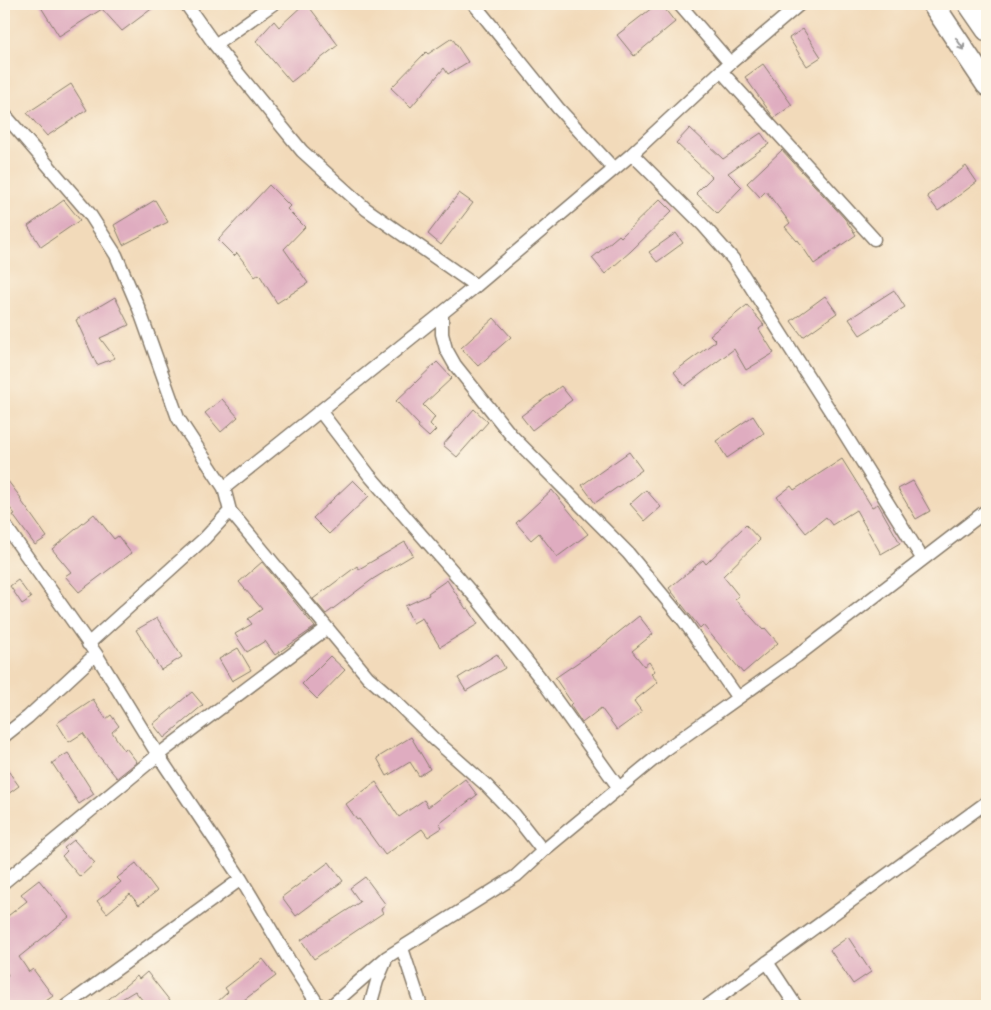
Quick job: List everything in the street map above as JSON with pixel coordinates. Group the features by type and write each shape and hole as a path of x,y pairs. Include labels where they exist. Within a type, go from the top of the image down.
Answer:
{"highway":[{"path":"933,4 987,85"},
{"path":"969,4 987,30"}],"street":[{"path":"186,4 215,45 302,150 366,209 476,286"},
{"path":"215,45 273,4"},
{"path":"474,4 558,108 614,169"},
{"path":"679,4 726,67 874,239"},
{"path":"224,488 476,286 632,154 726,67 800,4"},
{"path":"4,114 89,214 116,256 139,309 178,418 224,488 230,511 368,677 433,738 486,784 514,814 543,851"},
{"path":"632,154 733,259 833,414 922,558"},
{"path":"442,314 442,334 446,349 455,365 511,435 628,553 684,620 738,698"},
{"path":"320,411 369,475 495,621 541,679 619,788"},
{"path":"331,1006 387,957 516,876 543,851 665,750 796,656 987,510"},
{"path":"4,736 28,717 92,649 230,511"},
{"path":"4,524 92,649 158,755 241,879 319,1006"},
{"path":"4,882 158,755 327,628"},
{"path":"707,1006 987,802"},
{"path":"66,1006 241,879"},
{"path":"402,948 422,1006"},
{"path":"370,1006 377,981 387,957"},
{"path":"768,962 796,1006"}],"building":[{"path":"39,4 158,4 122,31 102,9 59,36"},
{"path":"304,4 307,4 338,45 291,82 256,41 274,21 279,27"},
{"path":"657,4 661,4 675,22 634,56 617,35"},
{"path":"803,29 821,57 807,66 789,38"},
{"path":"452,38 468,62 448,74 444,68 411,107 391,88 426,52 428,54"},
{"path":"763,64 792,105 774,118 745,77"},
{"path":"71,84 87,110 47,136 27,113"},
{"path":"690,128 723,159 761,133 769,144 728,173 742,187 717,213 696,193 712,177 676,143"},
{"path":"782,150 845,219 856,235 814,264 798,240 785,227 790,223 766,191 760,197 747,183"},
{"path":"966,166 977,182 938,211 927,196"},
{"path":"269,185 290,206 287,209 305,227 284,249 308,283 277,303 259,274 255,277 237,253 234,256 218,240"},
{"path":"459,193 473,203 441,245 428,234"},
{"path":"660,199 672,211 605,274 592,258 619,235 621,237"},
{"path":"64,200 80,220 41,247 28,226"},
{"path":"155,200 168,222 123,245 114,225"},
{"path":"676,233 683,243 657,262 649,252"},
{"path":"894,290 905,307 860,335 849,319"},
{"path":"825,296 837,313 803,337 791,321"},
{"path":"115,297 129,325 100,338 115,358 97,365 76,320"},
{"path":"747,305 764,325 759,329 774,353 746,370 734,349 685,386 674,372 716,341 710,335"},
{"path":"494,318 511,337 478,366 461,348"},
{"path":"437,362 452,378 423,405 435,417 430,424 436,430 429,437 396,401"},
{"path":"561,386 572,400 532,430 521,416"},
{"path":"222,399 238,417 221,432 205,413"},
{"path":"474,409 488,422 457,457 443,445"},
{"path":"753,416 764,433 727,458 716,441"},
{"path":"629,452 642,470 595,503 582,485"},
{"path":"842,459 872,507 878,504 900,543 881,554 856,510 832,525 826,517 806,533 777,497 791,486 794,490"},
{"path":"4,476 47,537 35,545 13,515 15,514 4,501"},
{"path":"353,480 369,496 329,534 313,518"},
{"path":"913,481 930,511 916,519 898,489"},
{"path":"552,490 588,534 557,557 539,533 531,540 516,523"},
{"path":"646,490 661,507 645,521 630,504"},
{"path":"94,514 114,539 118,536 131,553 79,592 65,576 71,572 52,549"},
{"path":"746,525 760,540 723,576 739,596 735,599 763,630 765,628 778,643 743,673 703,625 700,628 669,588 703,560 706,564"},
{"path":"405,542 413,555 373,579 326,614 313,599 357,566 359,569"},
{"path":"262,562 315,627 275,655 265,641 247,652 235,634 252,624 248,619 262,609 239,582"},
{"path":"18,580 31,598 22,604 10,586"},
{"path":"447,580 478,624 440,647 422,618 413,623 405,606 429,595 428,593"},
{"path":"639,616 653,634 632,651 644,666 649,662 655,671 651,674 658,682 634,701 642,712 617,730 601,708 582,723 570,705 572,703 555,678 599,648"},
{"path":"157,618 182,657 161,670 136,630"},
{"path":"238,648 251,670 232,681 219,659"},
{"path":"497,654 505,668 466,691 458,678"},
{"path":"330,656 345,670 317,699 302,684"},
{"path":"192,692 203,705 164,738 153,724"},
{"path":"93,699 106,719 111,715 119,726 112,732 124,750 126,748 137,762 117,778 83,733 69,742 57,723"},
{"path":"411,737 430,769 419,776 410,762 387,776 377,758"},
{"path":"68,753 94,794 79,804 52,763"},
{"path":"4,765 19,786 4,797"},
{"path":"465,779 477,795 439,824 442,828 428,837 422,829 385,855 346,804 376,782 399,817 424,800 428,807"},
{"path":"74,840 95,863 80,877 62,856 67,851 64,848"},
{"path":"329,862 343,881 296,916 282,897"},
{"path":"136,863 157,891 139,905 130,894 107,913 97,901 121,882 117,878"},
{"path":"365,877 386,905 381,909 383,913 314,959 301,940 360,902 350,888"},
{"path":"39,880 69,917 19,957 29,972 33,969 53,996 39,1006 4,1006 4,978 8,975 4,968 4,919 27,901 21,894"},
{"path":"848,937 871,972 853,984 830,950"},
{"path":"263,959 276,976 236,1006 213,1006 228,992 225,988"},
{"path":"147,972 174,1006 147,1006 135,991 110,1006 106,1006 104,1003 137,976 139,979"}]}
